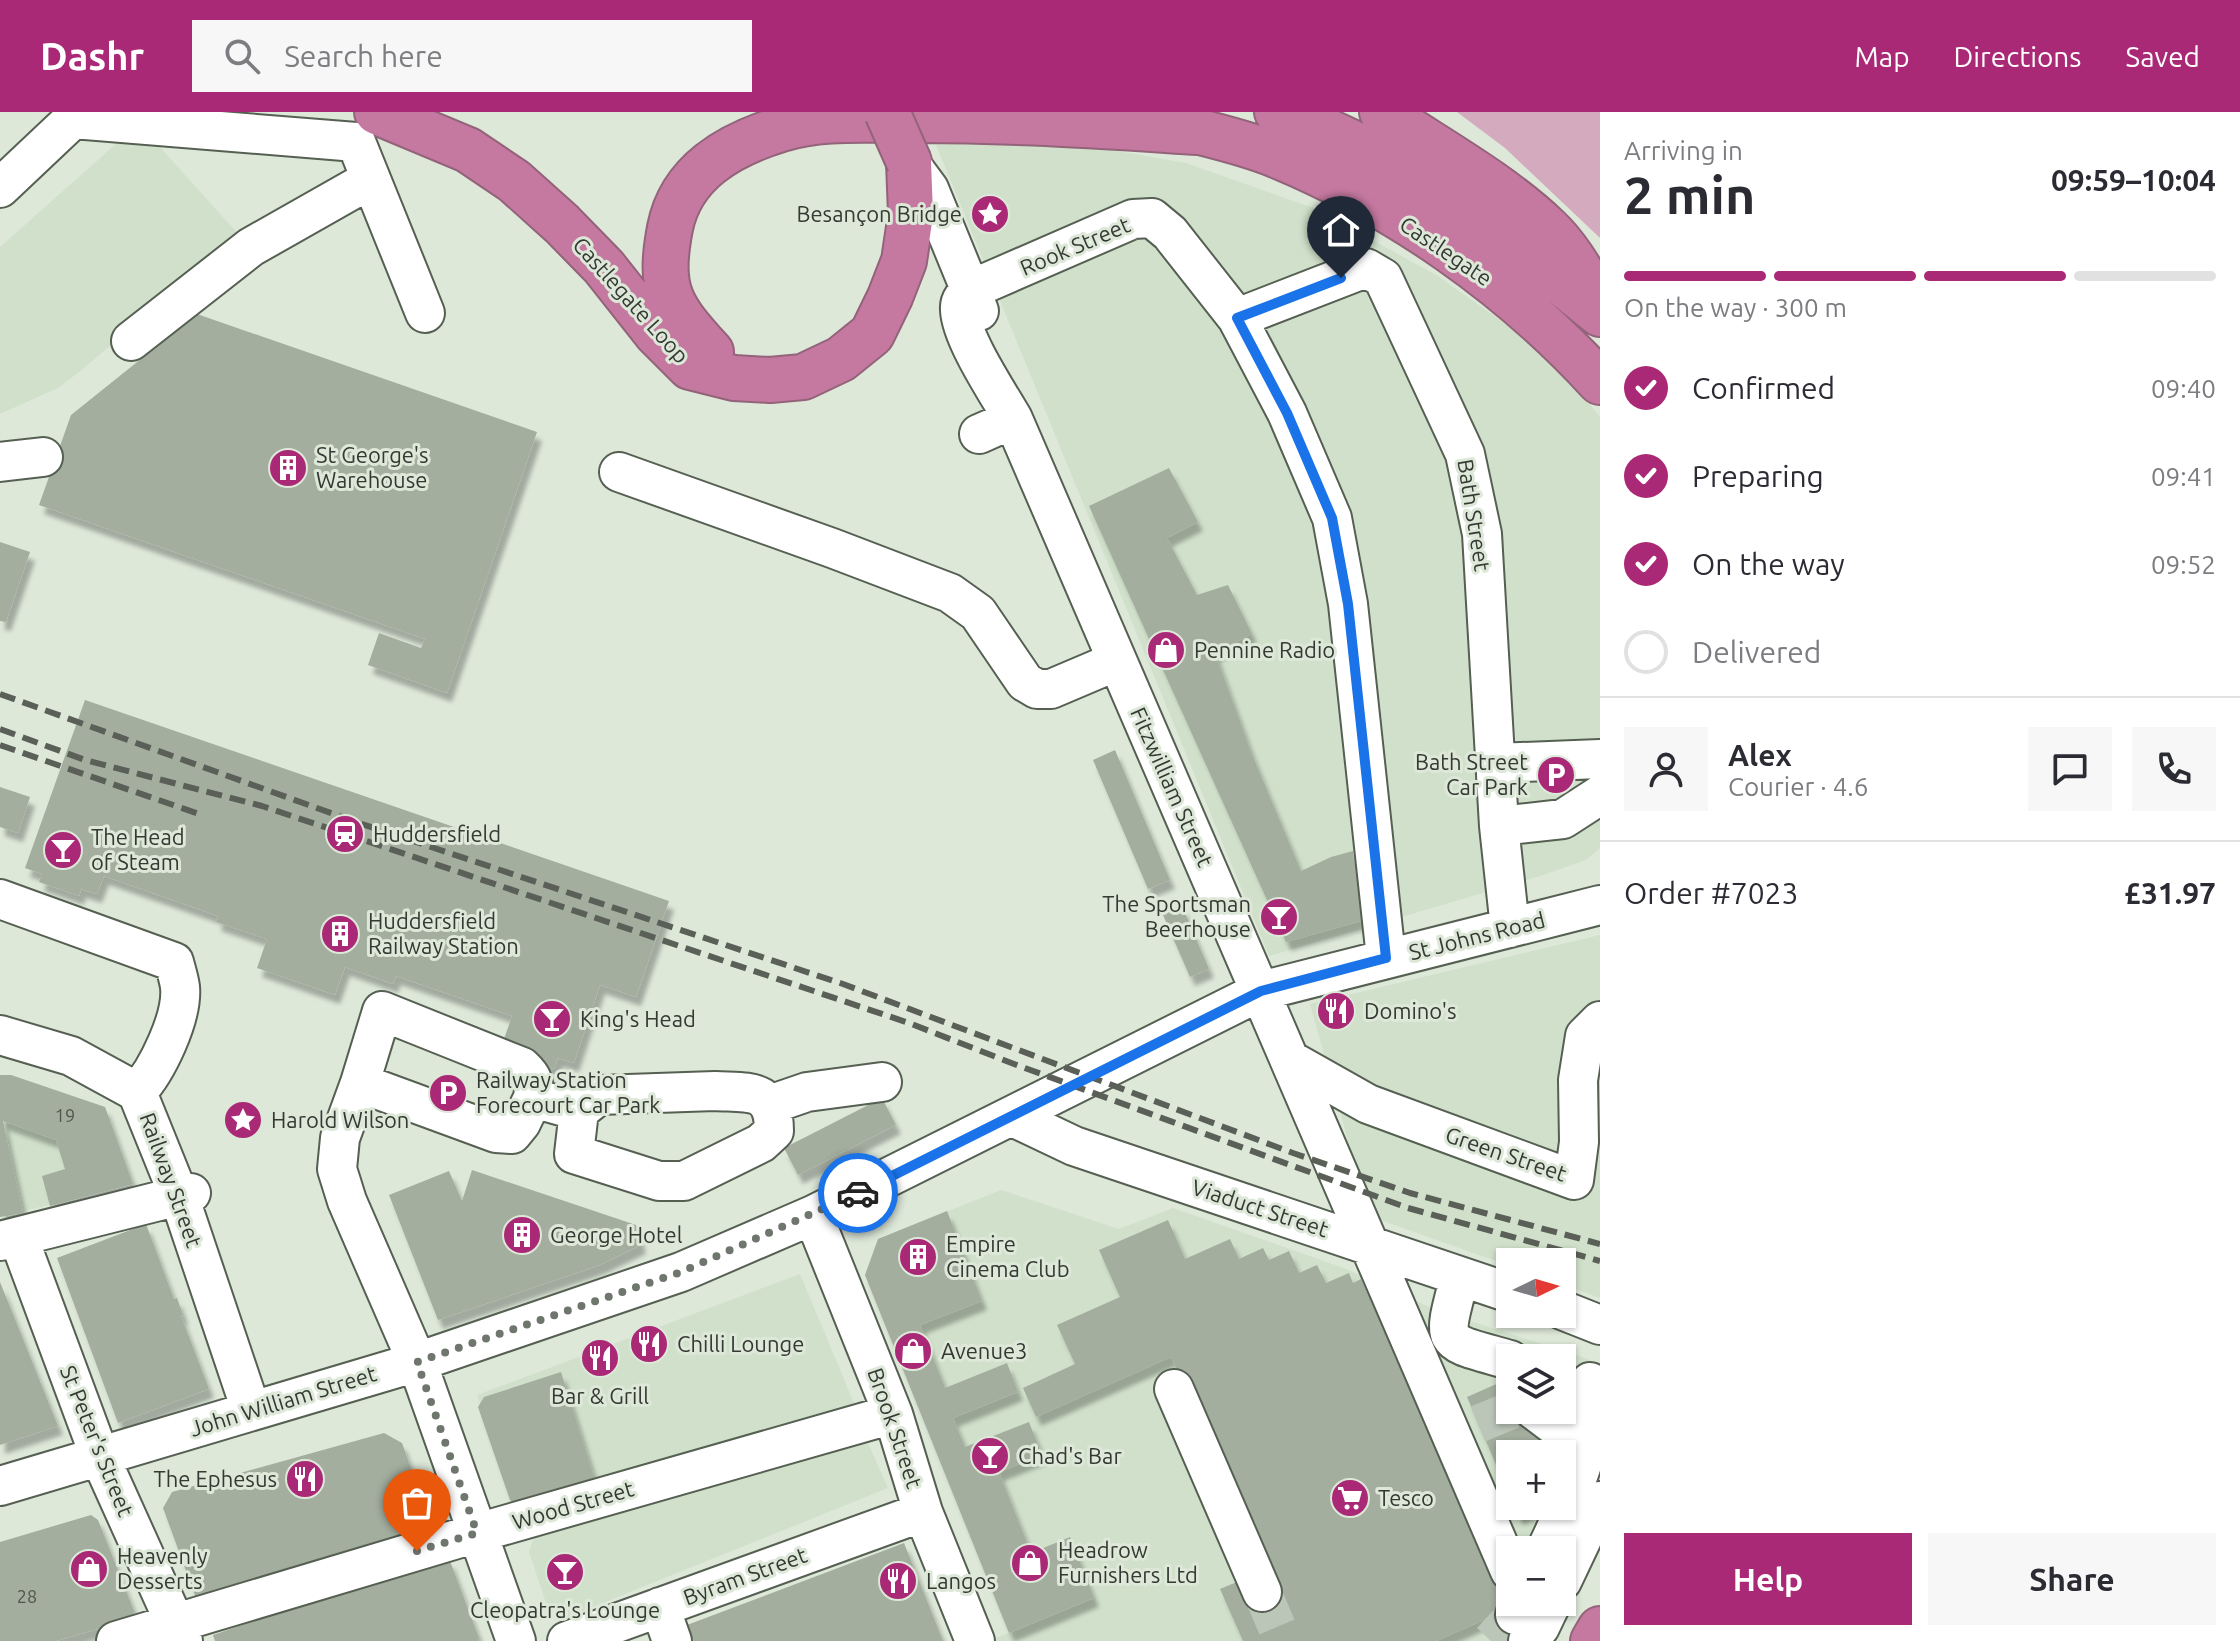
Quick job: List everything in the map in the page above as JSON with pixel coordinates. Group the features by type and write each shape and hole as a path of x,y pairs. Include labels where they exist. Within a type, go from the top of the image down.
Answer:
{"highway":[{"name":"Castlegate Loop","path":"377,112 468,150 514,181 593,256 657,334 690,367 734,378 770,380 803,377 841,359 872,334 904,261 911,214 909,162"},
{"path":"887,112 909,162"},
{"name":"Castlegate","path":"1131,112 1273,154 1322,177 1455,252 1557,338 1600,382"},
{"name":"Castlegate","path":"1277,112 1323,127 1417,178 1530,257 1600,314"},
{"path":"1382,112 1491,184 1548,229 1575,260 1600,305"},
{"path":"734,378 680,319 668,294 664,259 674,209 694,175 725,152 781,129 835,120 1038,122 1199,132"},
{"path":"1593,1641 1600,1629"}],"street":[{"path":"0,188 73,119 356,142 425,313"},
{"name":"Fitzwilliam Street","path":"909,162 929,189 972,289 996,426 1117,661 1368,1244 1465,1430 1493,1494 1502,1536"},
{"path":"131,341 251,247 316,217 371,179"},
{"name":"Rook Street","path":"972,289 1133,219 1152,218 1170,233 1237,318 1287,413 1332,518 1348,604 1386,958"},
{"name":"Bath Street","path":"1237,318 1366,268 1383,278 1465,454 1482,534 1499,826 1510,928"},
{"path":"0,462 43,457"},
{"path":"619,472 950,593 978,613 1025,682 1037,689 1051,689 1117,661"},
{"path":"1496,763 1600,759"},
{"path":"1499,826 1563,819 1600,795"},
{"path":"0,899 174,962 180,990 171,1035 150,1079 137,1092"},
{"name":"St Johns Road","path":"1261,991 1596,904"},
{"name":"John William Street","path":"0,1486 417,1362 681,1272 813,1215 1261,991"},
{"path":"360,1083 496,1133 512,1134 533,1098 535,1084 522,1067 382,1011 340,1138 337,1169 347,1201 417,1362 516,1641"},
{"name":"Green Street","path":"1290,1060 1368,1104 1574,1180 1579,1142 1578,1080 1585,1036 1600,1021"},
{"name":"Railway Street","path":"0,1035 71,1056 137,1092 185,1194 251,1410"},
{"path":"769,1105 807,1092 882,1082"},
{"path":"715,1091 757,1093 774,1114 774,1131 761,1143 684,1181 659,1181 574,1154 579,1111 599,1095 715,1091"},
{"path":"533,1098 579,1111"},
{"name":"Viaduct Street","path":"1013,1117 1074,1146 1496,1288"},
{"path":"10,1240 185,1194"},
{"name":"Brook Street","path":"813,1215 893,1414 923,1512 975,1641"},
{"name":"St Peter's Street","path":"10,1240 100,1457 179,1632"},
{"path":"1460,1276 1447,1324 1449,1335 1456,1345 1496,1356"},
{"path":"1576,1316 1600,1325"},
{"path":"381,1345 417,1362"},
{"path":"251,1410 264,1370"},
{"path":"1571,1536 1595,1402 1584,1382"},
{"path":"1174,1389 1262,1592"},
{"name":"Wood Street","path":"116,1641 179,1632 477,1533 893,1414"},
{"path":"1545,1424 1583,1473"},
{"path":"1553,1536 1583,1473"},
{"name":"Byram Street","path":"567,1641 666,1624 923,1512"},
{"path":"1521,1619 1540,1627 1545,1616"}],"shaded area":[{"path":"1457,112 1600,112 1600,238 1505,148"},
{"path":"126,135 150,136 240,236 58,388 0,414 0,247"},
{"path":"1037,137 1186,163 1316,209 1436,275 1506,324 1569,378 1600,417 1600,848 1586,860 1269,956 934,140"},
{"path":"1600,935 1600,1298 1576,1289 1576,1248 1496,1248 1496,1261 1369,1216 1310,1004"},
{"path":"0,1075 11,1075 105,1107 133,1184 0,1217"},
{"path":"1001,1190 1119,1229 1173,1208 1344,1268 1436,1310 1541,1344 1496,1344 1496,1424 1576,1424 1576,1355 1600,1368 1600,1534 1576,1586 1576,1536 1496,1536 1496,1616 1562,1616 1551,1641 988,1641 1009,1633 865,1275 878,1239"},
{"path":"800,1274 854,1403 517,1507 477,1395"},
{"path":"868,1443 888,1488 563,1619 549,1612 529,1552 534,1537"}],"building":[{"name":"St George's Warehouse","path":"197,314 537,432 447,693 368,665 379,633 421,648 425,639 39,505 71,415"},
{"path":"1169,468 1198,522 1167,538 1197,595 1228,585 1252,634 1215,653 1251,752 1301,871 1353,851 1361,921 1286,942 1089,506"},
{"path":"0,542 30,552 6,622 0,621"},
{"path":"85,700 669,901 636,997 600,985 574,1063 558,1058 554,1069 516,1056 519,1045 504,1039 512,1016 396,976 393,984 345,967 335,995 257,968 267,939 216,922 218,916 104,876 97,894 81,889 79,896 39,882 42,874 25,868"},
{"path":"1115,750 1170,880 1148,889 1093,760"},
{"path":"0,787 30,797 18,833 0,827"},
{"path":"1182,906 1209,969 1190,977 1163,915"},
{"path":"0,1075 11,1075 105,1107 133,1184 50,1206 42,1176 65,1169 56,1140 3,1121 23,1213 0,1217"},
{"path":"882,1098 896,1125 798,1175 784,1148"},
{"name":"George Hotel","path":"472,1170 636,1225 641,1245 600,1265 438,1320 389,1195 449,1171 462,1201"},
{"path":"947,1211 982,1301 920,1325 945,1388 1007,1363 1018,1392 953,1418 965,1447 1029,1422 1042,1455 999,1472 1031,1553 1070,1537 1094,1598 1009,1633 865,1275 878,1239"},
{"name":"Tesco","path":"1168,1220 1185,1259 1230,1239 1239,1259 1263,1248 1269,1260 1289,1251 1299,1273 1317,1265 1326,1283 1349,1273 1353,1283 1361,1279 1372,1304 1378,1302 1496,1569 1496,1615 1436,1641 1243,1641 1220,1589 1244,1579 1274,1587 1171,1357 1036,1417 1023,1388 1075,1364 1057,1325 1120,1297 1099,1250"},
{"path":"146,1224 174,1299 177,1298 209,1389 118,1423 57,1258"},
{"path":"0,1282 58,1426 0,1445"},
{"path":"561,1372 595,1480 519,1506 510,1500 478,1407 484,1397"},
{"path":"1496,1384 1496,1424 1535,1424 1542,1440 1496,1440 1496,1464 1467,1397"},
{"path":"384,1433 402,1443 432,1527 196,1598 163,1508 172,1492"},
{"path":"91,1515 98,1520 134,1611 132,1619 56,1641 0,1641 0,1542"},
{"path":"904,1543 943,1641 693,1641 687,1625"},
{"path":"441,1557 450,1561 478,1641 215,1641 213,1635"}],"tunnel":[{"path":"1478,1424 1496,1417"},
{"path":"1262,1592 1283,1641"},
{"path":"1491,1641 1514,1616"}],"railway":[{"path":"0,694 353,821 843,984 1293,1153 1410,1193 1600,1244"},
{"path":"0,729 85,760 262,806 909,1023 1408,1208 1600,1261"},
{"path":"0,745 199,814"}],"way so far":[{"path":"417,1551 477,1533 417,1362 681,1272 858,1193"}],"place":[{"name":"Besançon Bridge","path":"990,214"},
{"name":"St George's Warehouse","path":"288,468"},
{"name":"Pennine Radio","path":"1166,650"},
{"name":"Bath Street Car Park","path":"1556,775"},
{"name":"Huddersfield","path":"345,834"},
{"name":"The Head of Steam","path":"63,850"},
{"name":"The Sportsman Beerhouse","path":"1279,917"},
{"name":"Huddersfield Railway Station","path":"340,934"},
{"name":"Domino's","path":"1336,1011"},
{"name":"King's Head","path":"552,1019"},
{"name":"Railway Station Forecourt Car Park","path":"448,1093"},
{"name":"Harold Wilson","path":"243,1120"},
{"name":"George Hotel","path":"522,1235"},
{"name":"Empire Cinema Club","path":"918,1257"},
{"name":"Chilli Lounge","path":"649,1344"},
{"name":"Avenue3","path":"913,1351"},
{"name":"Bar & Grill","path":"600,1358"},
{"name":"Chad's Bar","path":"990,1456"},
{"name":"The Ephesus","path":"305,1479"},
{"name":"Tesco","path":"1350,1498"},
{"name":"Headrow Furnishers Ltd","path":"1030,1563"},
{"name":"Heavenly Desserts","path":"89,1569"},
{"name":"Cleopatra's Lounge","path":"565,1572"},
{"name":"Langos","path":"898,1581"}],"route":[{"path":"858,1193 1261,991 1386,958 1348,604 1332,518 1287,413 1237,318 1341,278"}]}
